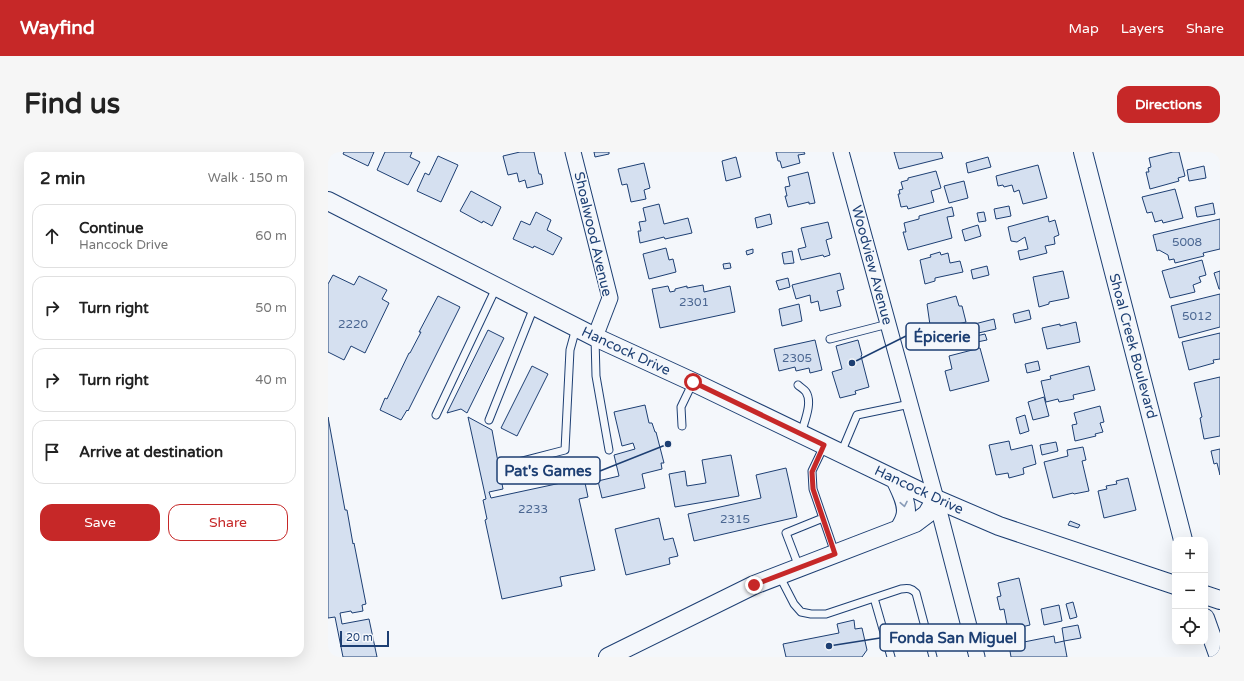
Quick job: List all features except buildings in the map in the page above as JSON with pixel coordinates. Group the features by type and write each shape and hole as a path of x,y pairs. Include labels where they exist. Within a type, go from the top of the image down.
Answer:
{"street":[{"name":"Shoalwood Avenue","path":"573,152 610,298 595,337"},
{"name":"Woodview Avenue","path":"841,152 936,499 975,657"},
{"name":"Shoal Creek Boulevard","path":"1083,152 1182,537"},
{"name":"Hancock Drive","path":"328,201 576,328 693,382 936,499 999,526 1172,584"},
{"path":"895,479 905,505 906,516 899,530"},
{"path":"608,657 754,585 915,523 927,514 936,499"},
{"path":"1208,596 1220,600"},
{"path":"1208,626 1219,657"}],"lane":[{"path":"436,415 496,288"},
{"path":"488,420 534,307"},
{"path":"830,339 888,324"},
{"path":"507,465 565,450 570,350 576,328"},
{"path":"595,337 596,376 609,450"},
{"path":"682,426 681,407 693,382"},
{"path":"798,385 806,391 808,401 808,409 801,434"},
{"path":"841,453 858,415 910,404"},
{"path":"824,445 812,472 813,489 835,554"},
{"path":"799,567 786,533 823,518"},
{"path":"779,575 794,604 801,612 811,614 826,614 901,589 912,589 916,594 933,657"},
{"path":"874,598 890,657"}],"place":[{"name":"Épicerie","path":"852,363"},
{"name":"Pat's Games","path":"668,444"},
{"name":"Fonda San Miguel","path":"829,646"}],"route":[{"path":"693,382 824,445 812,472 813,489 835,554 754,585"}]}
